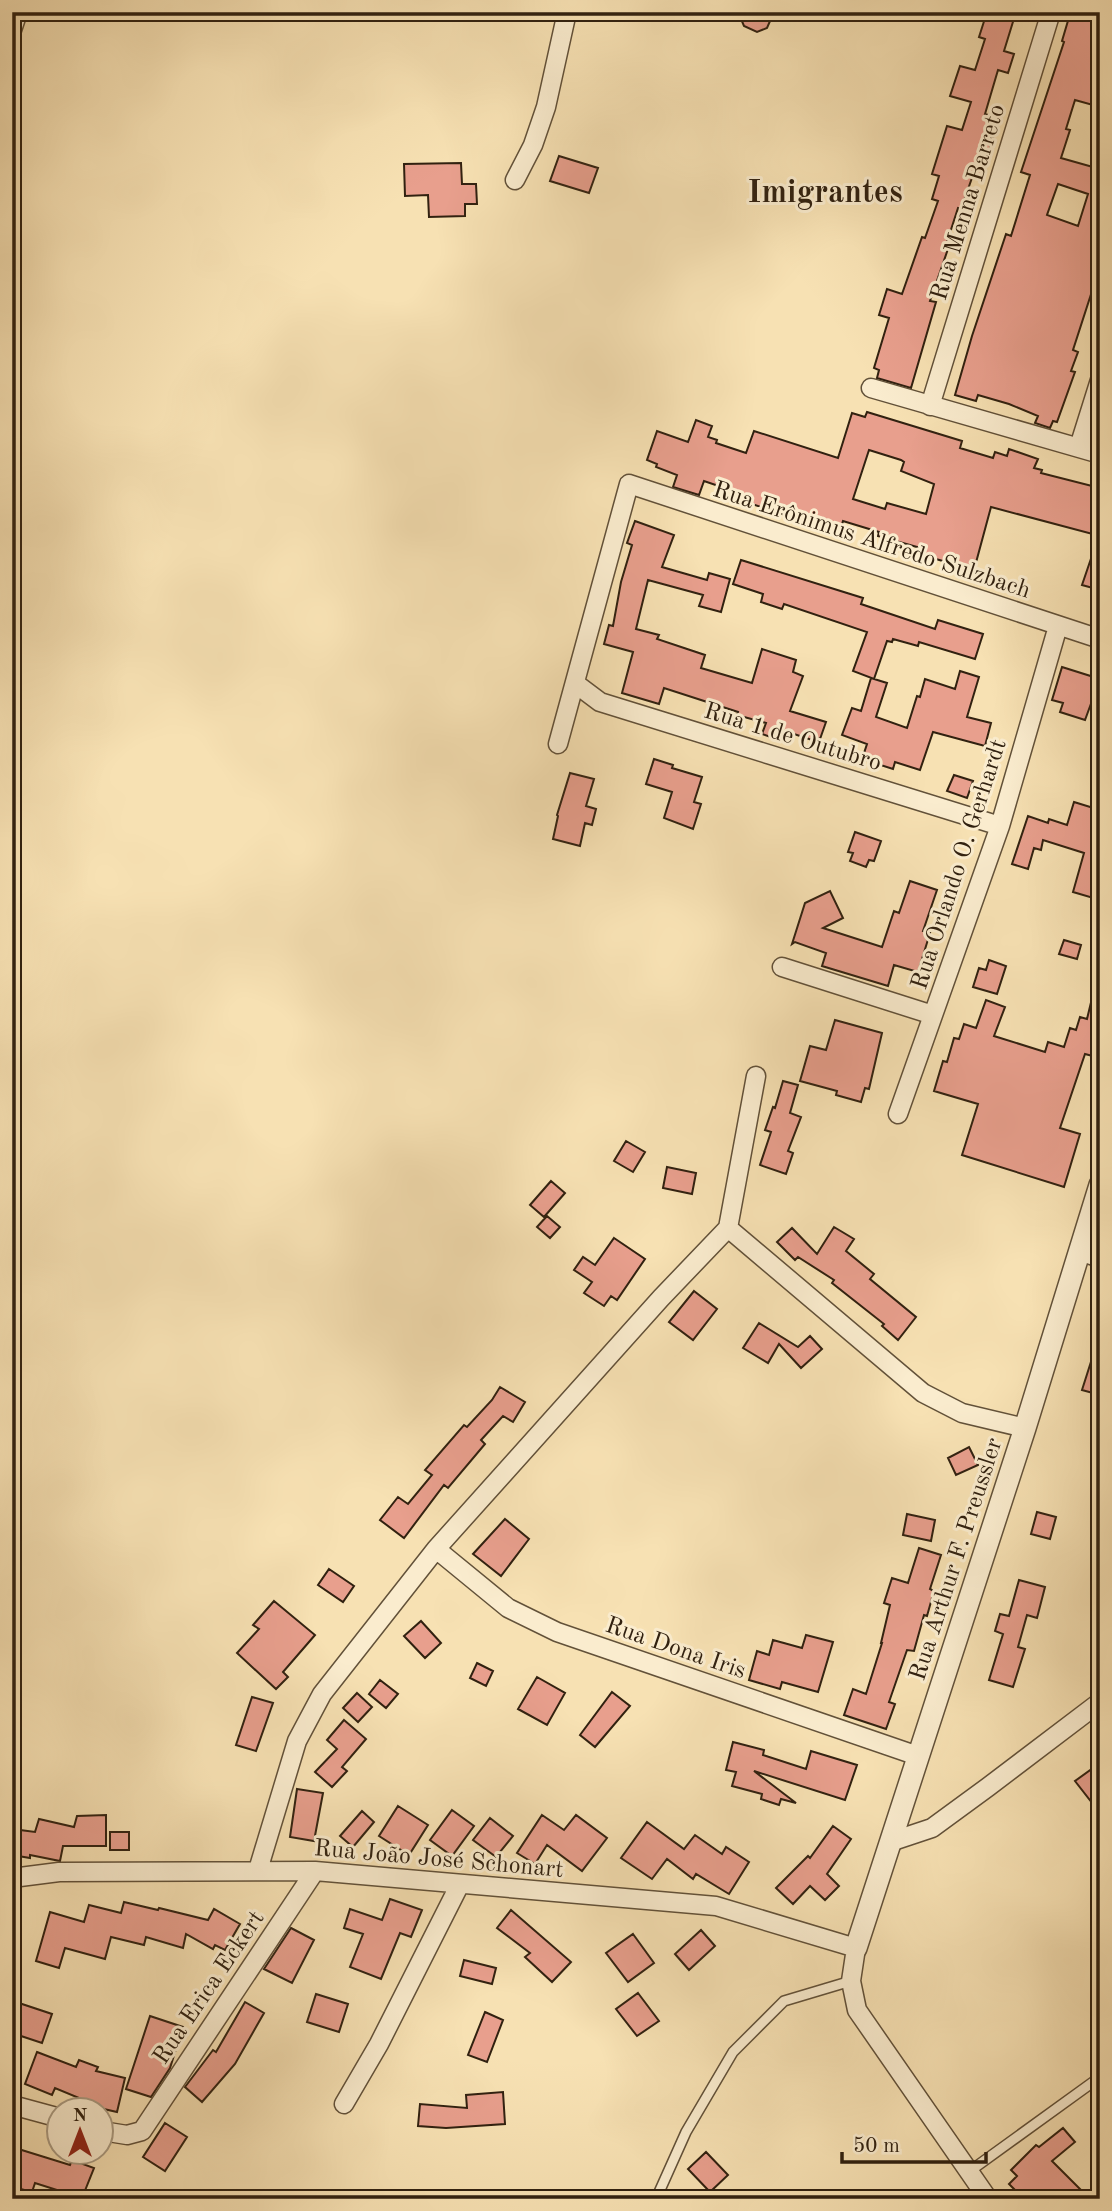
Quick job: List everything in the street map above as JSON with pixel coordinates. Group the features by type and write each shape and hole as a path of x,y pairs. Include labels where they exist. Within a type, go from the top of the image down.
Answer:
{"street":[{"path":"12,30 18,12"},
{"path":"514,180 533,145 546,107 567,12"},
{"name":"Rua Menna Barreto","path":"930,406 1051,12"},
{"path":"1079,447 1100,380"},
{"path":"870,388 1100,454"},
{"name":"Rua Erônimus Alfredo Sulzbach","path":"576,684 629,484 1100,639"},
{"name":"Rua Orlando O. Gerhardt","path":"898,1114 1000,826 1058,626"},
{"path":"558,744 576,684"},
{"name":"Rua 1 de Outubro","path":"576,684 600,702 1000,826"},
{"path":"782,967 933,1015"},
{"path":"258,1870 297,1741 321,1695 436,1549 652,1308 728,1228 756,1076"},
{"name":"Rua Arthur F. Preussler","path":"856,1948 1025,1428 1100,1185"},
{"path":"728,1228 923,1393 962,1413 1025,1428"},
{"path":"1079,1251 1100,1258"},
{"name":"Rua Dona Iris","path":"436,1549 508,1608 557,1632 918,1756"},
{"path":"890,1842 932,1828 1100,1702"},
{"name":"Rua João José Schonart","path":"12,1878 59,1872 314,1871 716,1906 856,1948"},
{"name":"Rua Erica Eckert","path":"116,2133 127,2135 142,2131 314,1871"},
{"path":"344,2104 379,2044 460,1884"},
{"path":"856,1948 851,1981 857,2010 988,2199"},
{"path":"12,2105 46,2114"}],"lane":[{"path":"656,2199 686,2132 733,2052 784,2001 851,1981"},
{"path":"970,2171 1100,2077"}],"building":[{"path":"738,12 774,12 767,28 757,32 744,26"},
{"path":"987,12 1016,12 1004,51 1014,54 1008,73 998,70 985,114 991,116 984,136 993,138 981,178 973,175 961,209 958,208 946,245 949,246 930,301 936,302 911,388 877,378 879,370 874,368 889,318 879,315 887,289 902,294 922,237 925,238 938,201 932,199 939,176 932,174 947,126 962,130 971,102 950,96 960,66 975,70 985,39 979,37"},
{"path":"1070,14 1100,23 1100,107 1075,100 1066,129 1070,130 1061,158 1100,169 1100,283 1095,282 1073,350 1078,352 1071,371 1075,372 1057,422 1053,421 1050,428 1035,423 1038,416 1009,404 978,395 976,401 955,395 1006,234 1011,236 1030,175 1021,172 1064,42 1062,41","holes":["1058,184 1088,194 1078,226 1047,215"]},
{"path":"559,156 598,168 589,193 550,181"},
{"path":"461,163 462,184 476,184 477,204 465,204 465,216 429,217 428,195 405,196 404,164"},
{"path":"867,412 962,441 960,448 993,458 995,452 1007,456 1009,449 1038,459 1034,468 1042,470 1041,473 1100,488 1100,536 991,507 974,570 922,555 924,549 878,536 879,532 843,521 839,533 743,501 745,495 704,481 699,495 673,487 677,475 656,467 657,464 647,460 657,431 688,442 696,420 712,426 708,437 717,440 716,443 746,453 754,431 838,458 852,413 865,417","holes":["869,450 904,462 901,471 934,484 926,514 887,503 885,509 853,499"]},
{"path":"635,521 674,535 662,567 707,580 709,573 730,579 721,612 699,606 703,595 648,580 636,629 659,635 657,639 705,655 701,668 752,683 762,649 796,660 793,672 803,676 790,711 826,722 820,739 813,737 812,740 782,730 779,740 762,734 766,723 664,688 659,704 622,693 633,652 604,644 609,625 613,626 621,582 632,545 627,543"},
{"path":"1097,541 1100,541 1100,590 1082,585"},
{"path":"741,560 863,598 861,604 935,629 938,620 983,634 975,659 919,642 918,646 893,639 892,642 887,641 874,679 853,671 867,632 784,604 782,609 761,602 763,594 733,584"},
{"path":"1062,667 1100,679 1085,720 1060,712 1063,703 1052,700"},
{"path":"960,671 979,677 967,717 991,723 985,746 933,732 920,770 895,762 893,769 862,759 867,744 842,735 852,708 861,711 871,678 887,683 876,717 907,728 925,679 955,689"},
{"path":"654,759 673,765 672,768 702,777 694,802 701,804 693,829 664,818 672,792 646,784"},
{"path":"570,773 594,779 586,806 596,809 592,825 585,823 580,846 553,839 557,815"},
{"path":"954,775 973,781 967,798 947,791"},
{"path":"1074,802 1100,810 1100,900 1073,892 1084,853 1043,840 1041,850 1034,848 1028,869 1012,864 1028,816 1048,823 1049,819 1067,825"},
{"path":"855,832 881,841 874,861 869,860 866,867 850,861 853,853 848,852"},
{"path":"910,881 937,890 923,931 930,933 918,972 894,965 888,986 822,966 826,953 795,942 792,944 805,903 830,891 843,918 823,928 882,947 894,911 899,913"},
{"path":"1064,940 1081,945 1077,959 1059,954"},
{"path":"989,960 1006,966 997,994 973,987 979,968 986,970"},
{"path":"1094,990 1100,991 1100,1058 1085,1054 1060,1128 1080,1134 1064,1187 962,1155 978,1104 934,1091 943,1061 947,1062 954,1038 959,1039 964,1024 976,1028 986,1000 1005,1007 994,1036 1045,1052 1048,1042 1064,1047 1070,1028 1076,1030 1080,1017 1087,1019"},
{"path":"835,1020 882,1033 869,1089 865,1088 861,1102 836,1095 837,1091 800,1081 810,1046 826,1050"},
{"path":"783,1081 798,1085 790,1113 801,1117 788,1151 793,1153 786,1174 760,1165 771,1132 765,1130"},
{"path":"626,1141 645,1152 633,1172 614,1161"},
{"path":"667,1167 696,1173 692,1194 663,1188"},
{"path":"551,1181 565,1193 544,1217 530,1205"},
{"path":"547,1216 560,1227 550,1238 537,1227"},
{"path":"834,1227 854,1239 846,1251 874,1274 870,1279 916,1317 898,1340 882,1326 884,1324 832,1283 834,1280 798,1257 795,1260 777,1242 792,1228 817,1254"},
{"path":"614,1238 645,1259 617,1300 611,1296 604,1306 584,1293 592,1282 574,1270 583,1257 595,1265"},
{"path":"694,1291 717,1309 693,1340 669,1322"},
{"path":"759,1323 798,1347 810,1336 822,1349 801,1368 779,1344 768,1363 743,1348"},
{"path":"1096,1346 1100,1346 1100,1395 1082,1390"},
{"path":"500,1387 525,1402 513,1422 503,1416 481,1440 485,1444 448,1488 444,1485 404,1538 380,1520 398,1497 408,1504 432,1475 425,1470 464,1425 467,1427 492,1400"},
{"path":"969,1447 978,1465 956,1475 948,1458"},
{"path":"1037,1512 1056,1517 1050,1539 1031,1534"},
{"path":"907,1514 935,1520 931,1541 903,1535"},
{"path":"505,1519 529,1539 501,1576 473,1554"},
{"path":"919,1548 941,1555 930,1589 934,1591 927,1616 924,1615 914,1651 907,1650 889,1702 895,1704 886,1729 844,1715 853,1689 866,1694 882,1643 890,1605 884,1603 892,1578 908,1583"},
{"path":"329,1569 354,1586 343,1602 318,1585"},
{"path":"1019,1580 1045,1587 1037,1618 1027,1615 1018,1647 1025,1649 1013,1687 989,1680 1003,1634 995,1631 1000,1614 1009,1616"},
{"path":"274,1601 315,1635 283,1672 288,1677 276,1689 237,1653 259,1629 253,1625"},
{"path":"421,1621 441,1643 425,1658 404,1636"},
{"path":"806,1635 833,1642 818,1692 782,1682 780,1689 749,1680 757,1651 769,1655 773,1640 802,1648"},
{"path":"477,1663 493,1671 486,1686 470,1678"},
{"path":"537,1677 565,1693 547,1725 518,1709"},
{"path":"380,1680 398,1694 386,1708 369,1694"},
{"path":"612,1692 630,1706 595,1747 580,1735"},
{"path":"357,1693 372,1707 358,1722 343,1708"},
{"path":"252,1697 273,1703 256,1751 236,1745"},
{"path":"344,1720 366,1739 342,1767 347,1771 332,1787 315,1772 337,1749 327,1740"},
{"path":"733,1742 764,1750 763,1755 806,1769 811,1751 857,1765 845,1800 754,1771 796,1803 781,1799 779,1805 761,1799 762,1794 732,1786 736,1772 726,1770"},
{"path":"1100,1763 1100,1813 1075,1781"},
{"path":"297,1789 323,1793 314,1841 290,1837"},
{"path":"398,1806 428,1825 409,1855 379,1836"},
{"path":"452,1810 474,1826 452,1856 430,1840"},
{"path":"362,1811 374,1822 353,1847 340,1836"},
{"path":"106,1815 106,1846 63,1846 60,1861 30,1855 30,1858 12,1855 12,1829 35,1832 39,1819 74,1827 77,1816"},
{"path":"542,1815 564,1830 576,1815 607,1838 582,1871 547,1845 535,1864 517,1853"},
{"path":"490,1818 513,1836 496,1857 473,1840"},
{"path":"647,1822 684,1849 695,1835 722,1854 726,1847 749,1862 729,1894 696,1874 693,1879 667,1859 652,1879 621,1858"},
{"path":"833,1826 851,1839 827,1874 839,1886 825,1900 810,1886 793,1904 776,1888 808,1856 810,1858"},
{"path":"110,1832 129,1832 129,1850 110,1850"},
{"path":"390,1899 422,1910 411,1937 400,1933 381,1979 350,1967 363,1934 344,1928 350,1909 382,1920"},
{"path":"124,1902 208,1920 214,1909 240,1924 225,1950 215,1945 213,1949 186,1934 183,1948 146,1937 144,1945 111,1937 105,1959 65,1948 59,1968 36,1961 50,1912 84,1922 89,1905 121,1913"},
{"path":"511,1910 571,1962 552,1982 525,1957 530,1953 497,1928"},
{"path":"291,1928 314,1940 292,1983 264,1969"},
{"path":"701,1930 715,1946 689,1970 675,1954"},
{"path":"633,1934 654,1963 628,1982 606,1953"},
{"path":"464,1960 496,1968 492,1984 460,1976"},
{"path":"638,1993 659,2021 637,2036 616,2009"},
{"path":"316,1994 348,2004 339,2032 307,2022"},
{"path":"245,2002 264,2013 235,2064 202,2102 185,2087 213,2050 216,2052"},
{"path":"19,2003 52,2014 42,2043 12,2033"},
{"path":"485,2012 503,2020 487,2062 468,2055"},
{"path":"150,2016 183,2027 170,2068 151,2097 126,2089"},
{"path":"37,2052 76,2067 79,2060 98,2067 96,2071 125,2078 117,2112 116,2096 74,2096 55,2088 52,2095 25,2084"},
{"path":"503,2092 505,2124 446,2128 418,2126 420,2104 467,2108 466,2095"},
{"path":"165,2123 187,2137 165,2171 143,2157"},
{"path":"1063,2128 1075,2142 1052,2161 1090,2199 1024,2199 1009,2184 1017,2176 1011,2170 1036,2145 1039,2147"},
{"path":"12,2147 46,2158 46,2166 94,2168 82,2198 35,2183 32,2192 13,2187 17,2171 12,2169"},
{"path":"706,2152 728,2175 710,2192 688,2169"}],"district":[{"name":"Imigrantes","path":"825,191"}]}
